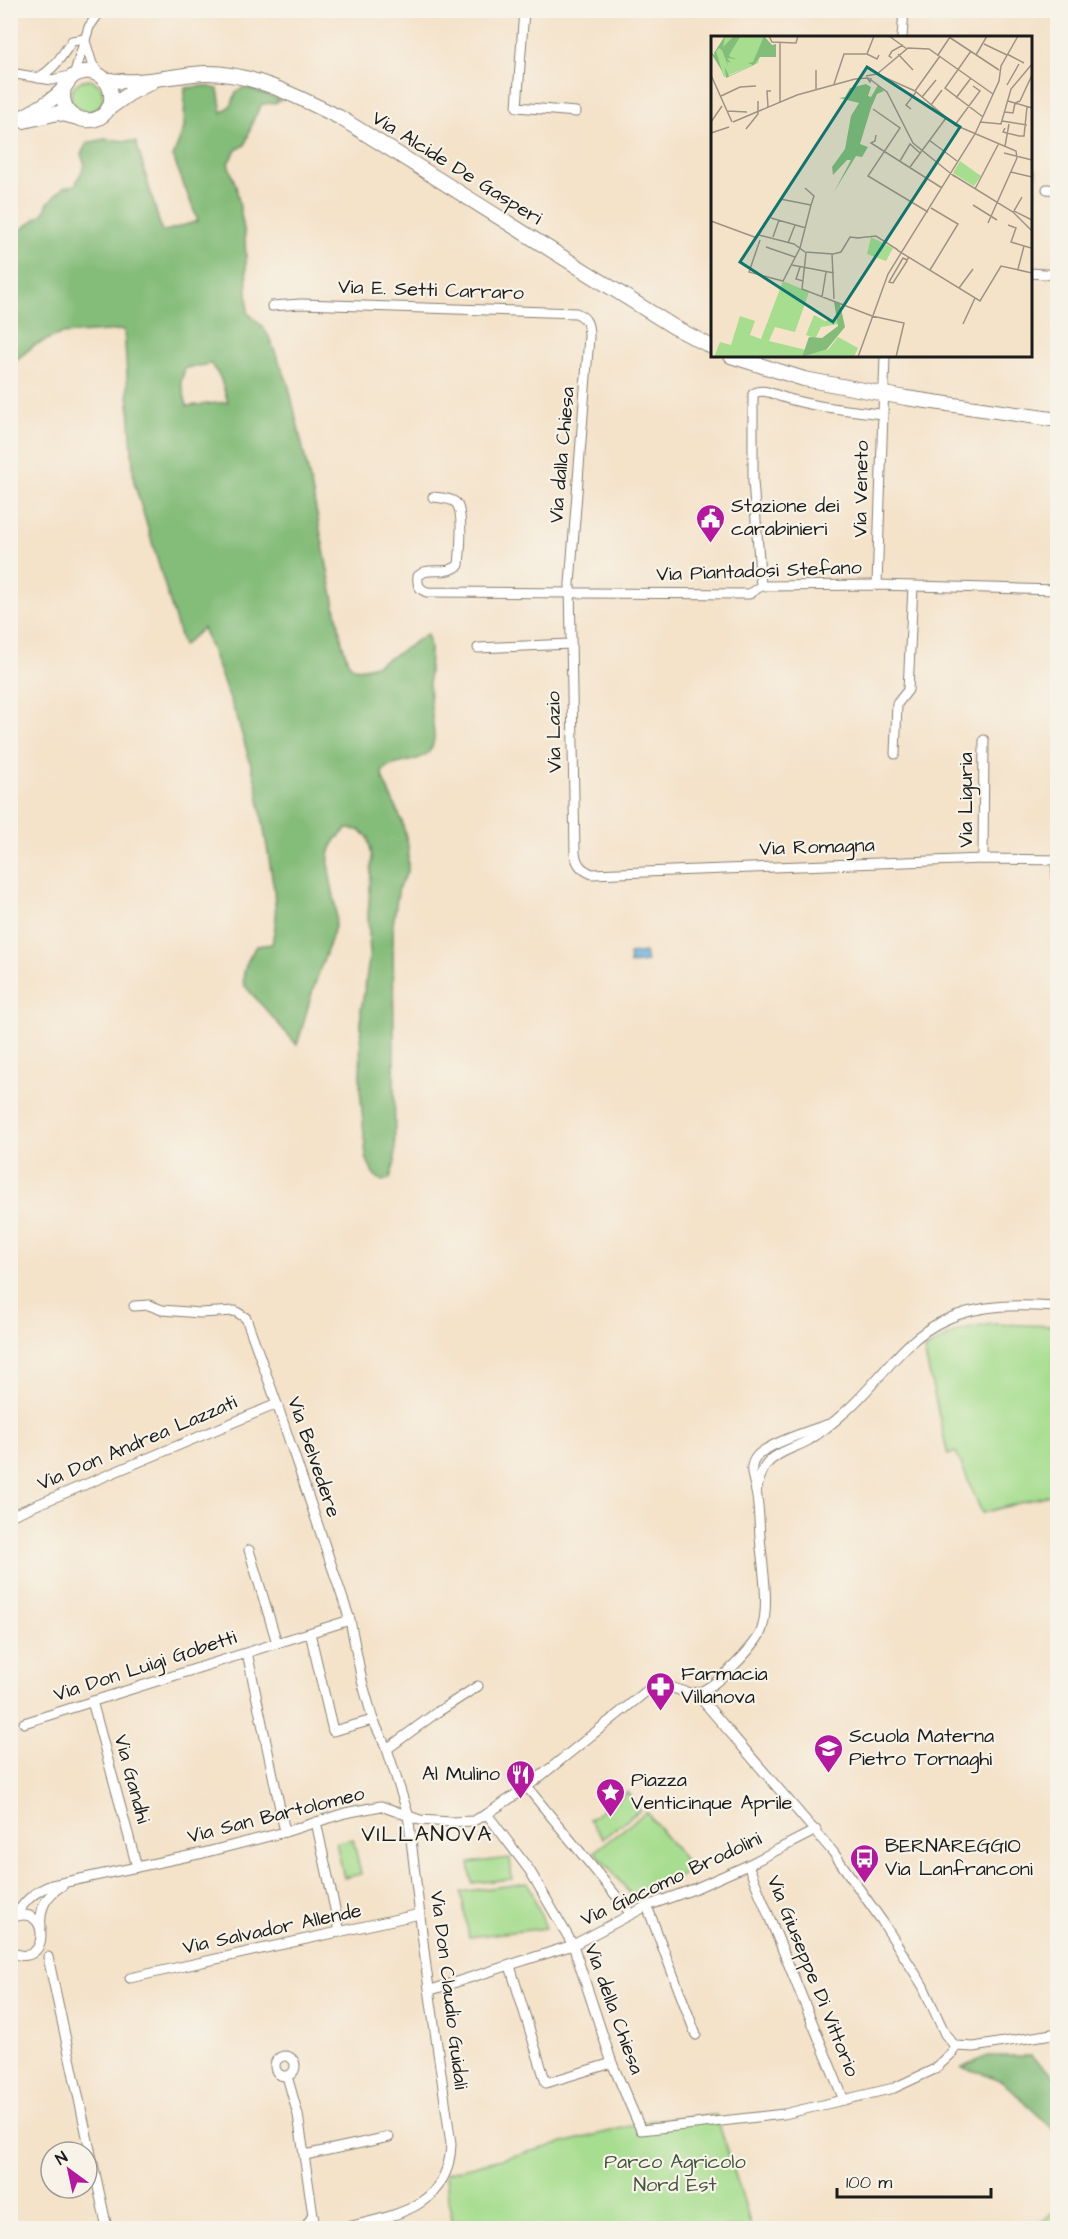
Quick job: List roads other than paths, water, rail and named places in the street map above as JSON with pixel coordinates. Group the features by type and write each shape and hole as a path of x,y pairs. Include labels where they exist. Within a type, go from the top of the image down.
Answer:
{"main road":[{"path":"87,72 102,77 109,86 111,95 108,109 101,116 81,120 58,113 10,124 64,88 74,75 87,72"},
{"name":"Via Alcide De Gasperi","path":"102,77 128,81 207,73 250,80 299,97 339,117 674,327 711,346"},
{"name":"Via Alcide De Gasperi","path":"108,109 129,94 162,77"},
{"path":"64,88 65,106 74,117"},
{"path":"734,357 804,379 1058,420"}],"street":[{"path":"10,73 52,80 74,75 85,39 93,20 101,10"},
{"path":"524,10 517,107 576,112"},
{"path":"902,36 904,10"},
{"path":"85,39 92,64 102,77"},
{"path":"38,78 53,67 72,41 85,39"},
{"path":"1047,189 1058,190"},
{"path":"1032,273 1058,275"},
{"name":"Via E. Setti Carraro","path":"272,306 301,304 576,313 587,321"},
{"name":"Via dalla Chiesa","path":"570,592 589,337 587,321"},
{"name":"Via Veneto","path":"877,585 881,414 885,357"},
{"path":"761,586 753,481 753,394 757,391 764,391 787,399 833,409 881,414"},
{"name":"Via Piantadosi Stefano","path":"433,497 456,503 460,511 459,566 449,572 424,572 418,576 421,590 427,592 749,594 761,586 877,585 1058,590"},
{"path":"895,754 897,704 908,690 913,586"},
{"name":"Via Lazio","path":"570,592 575,853 576,862 581,869"},
{"path":"478,648 571,644"},
{"name":"Via Liguria","path":"983,859 984,740"},
{"name":"Via Romagna","path":"581,869 592,874 983,859 1057,860 1058,903"},
{"name":"Via Belvedere","path":"134,1306 149,1305 162,1310 200,1313 235,1311 246,1318 350,1620 362,1681 373,1720 387,1749 408,1814"},
{"path":"1058,1307 1015,1305 990,1307 964,1313 937,1324 907,1345 852,1405 832,1423 759,1453 753,1462 751,1471 756,1491 765,1605 761,1631 752,1645 716,1681 696,1693 701,1702 746,1749 816,1830 882,1921 926,1992 945,2034 955,2046 974,2047 1058,2033"},
{"name":"Via Don Andrea Lazzati","path":"10,1516 277,1404"},
{"path":"249,1550 277,1643"},
{"name":"Via Don Luigi Gobetti","path":"24,1723 350,1620"},
{"path":"311,1637 333,1731 373,1720"},
{"path":"248,1657 285,1832"},
{"name":"Via San Bartolomeo","path":"11,1919 35,1892 52,1885 285,1832 345,1813 381,1806 420,1820 473,1821 527,1787 653,1686 660,1685 685,1693 696,1693"},
{"path":"387,1749 478,1686"},
{"name":"Via Gandhi","path":"92,1701 137,1867"},
{"path":"527,1787 630,1914"},
{"name":"Via Don Claudio Guidali","path":"343,2229 398,2215 416,2207 432,2194 447,2169 451,2144 408,1814"},
{"name":"Via della Chiesa","path":"487,1814 530,1871 573,1945 612,2063 641,2130 722,2120 760,2118 844,2100"},
{"path":"316,1822 340,1932"},
{"name":"Via Giacomo Brodolini","path":"430,1990 573,1945 630,1914 748,1865 816,1830"},
{"name":"Via Giuseppe Di Vittorio","path":"748,1865 844,2100"},
{"name":"Via San Bartolomeo","path":"34,1951 41,1942 41,1915 46,1900 55,1890 70,1881"},
{"path":"647,1906 696,2036"},
{"name":"Via Salvador Allende","path":"130,1978 420,1914"},
{"name":"Via San Bartolomeo","path":"11,1919 21,1915 30,1917 38,1922 42,1931"},
{"path":"42,1931 107,2229"},
{"path":"11,1951 23,1955 34,1951 42,1952 48,1957"},
{"path":"510,1966 546,2083 612,2063"},
{"path":"844,2100 894,2088 920,2077 941,2063 955,2046"},
{"path":"287,2076 305,2155 315,2229"},
{"path":"305,2155 389,2137"},
{"path":"305,2229 313,2215"}],"water":[{"path":"645,952 647,962 630,964 629,954"}],"place":[{"name":"Stazione dei carabinieri","path":"710,544"},
{"name":"Farmacia Villanova","path":"660,1712"},
{"name":"Scuola Materna Pietro Tornaghi","path":"828,1774"},
{"name":"Al Mulino","path":"521,1800"},
{"name":"Piazza Venticinque Aprile","path":"610,1818"},
{"name":"BERNAREGGIO Via Lanfranconi","path":"864,1884"}],"district":[{"name":"VILLANOVA","path":"427,1834"}],"park label":[{"name":"Parco Agricolo Nord Est","path":"675,2174"}]}
